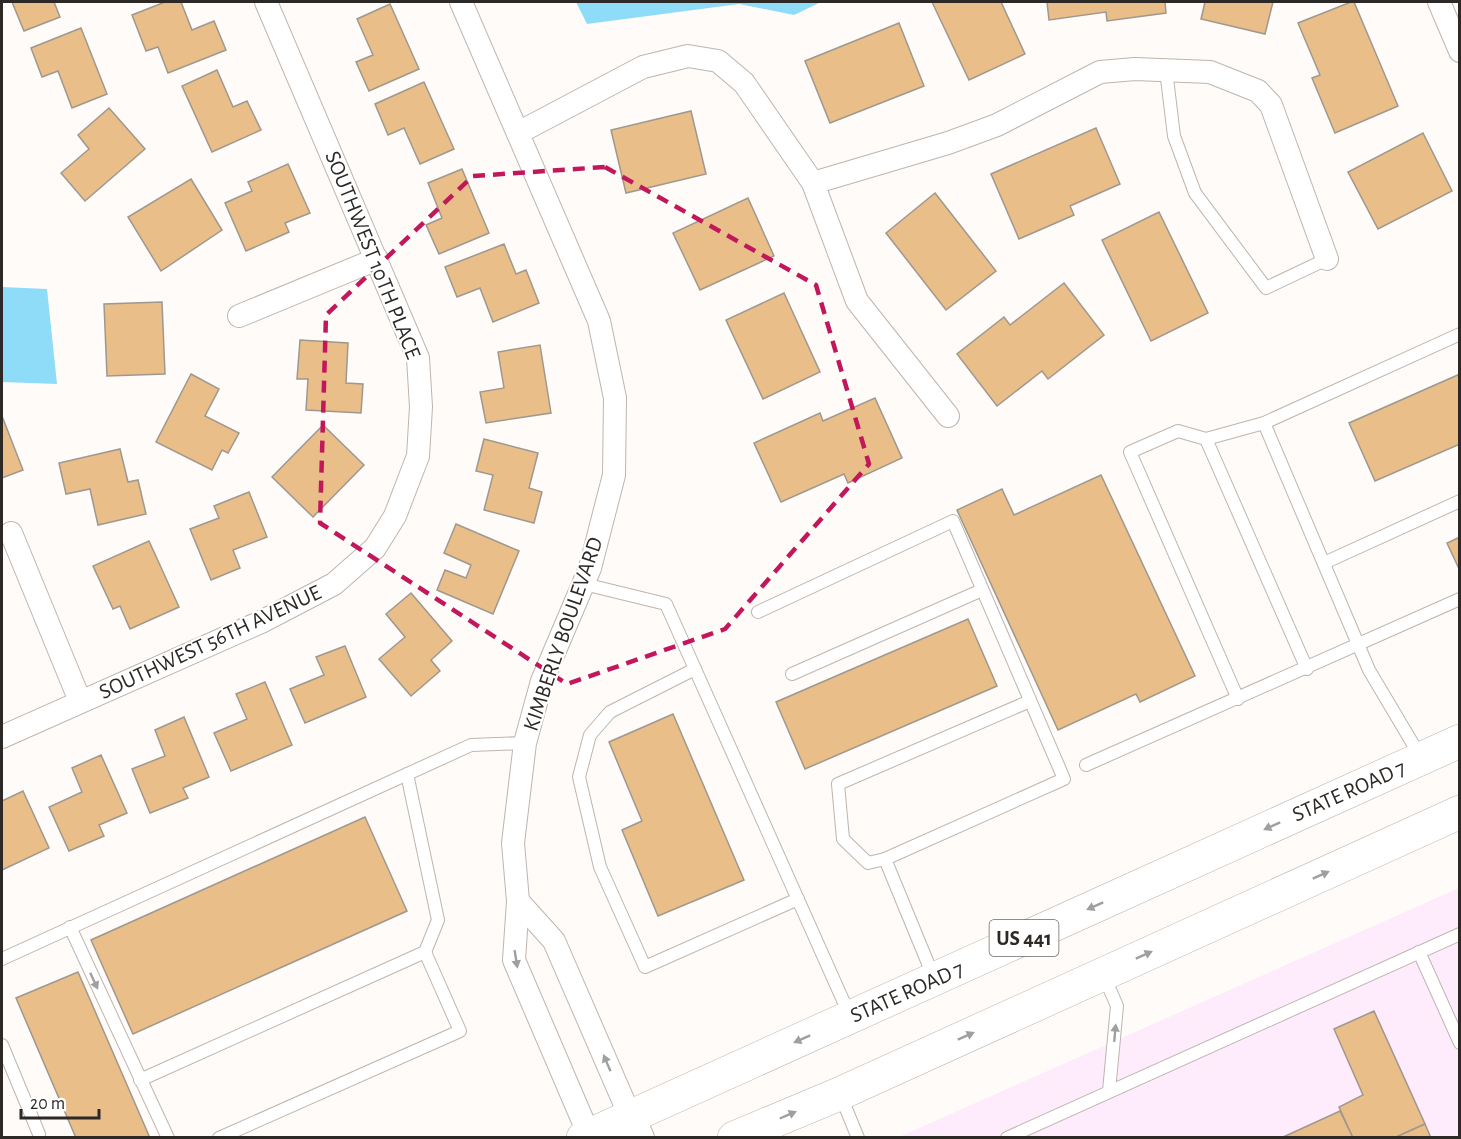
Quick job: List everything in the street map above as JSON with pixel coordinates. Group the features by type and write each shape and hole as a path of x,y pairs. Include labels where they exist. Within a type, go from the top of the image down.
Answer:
{"main road":[{"name":"STATE ROAD 7","path":"587,1137 635,1127 850,1017 1460,741"},
{"path":"734,1137 839,1094 1460,812"}],"street":[{"name":"SOUTHWEST 10TH PLACE","path":"266,2 418,358 421,407 418,456 395,516"},
{"name":"KIMBERLY BOULEVARD","path":"461,2 599,321 615,398 614,475 590,568 542,681 525,743 513,843 518,901 514,960 587,1137"},
{"path":"1439,2 1460,51"},
{"path":"518,133 643,67 688,56 718,61 744,83 813,183 857,301 948,416"},
{"path":"813,183 977,132 1100,72 1135,69 1210,72 1258,91 1271,105 1327,259"},
{"path":"239,316 377,259"},
{"name":"SOUTHWEST 56TH AVENUE","path":"2,737 261,622 334,584 375,548 395,516"},
{"path":"11,534 80,702"},
{"path":"518,901 554,940 635,1127"}],"lane":[{"path":"1167,70 1174,136 1195,193 1266,288 1327,259"},
{"path":"1238,699 1130,452 1178,430 1206,439 1264,423 1460,334"},
{"path":"1264,423 1369,670 1422,758"},
{"path":"1206,439 1307,669"},
{"path":"1324,563 1460,501"},
{"path":"758,612 953,522 1064,779 885,859 868,862 843,838 838,784 1030,701"},
{"path":"584,584 666,604 850,1017"},
{"path":"792,674 982,590"},
{"path":"1086,765 1359,646 1460,599"},
{"path":"695,669 610,712 590,735 579,777 600,867 631,937 645,967 798,899"},
{"path":"2,958 471,745 525,743"},
{"path":"140,1080 425,952 438,920 407,774"},
{"path":"885,859 934,979"},
{"path":"70,927 168,1137"},
{"path":"1007,1137 1460,934"},
{"path":"219,1137 460,1031 425,952"},
{"path":"1419,952 1460,1043"},
{"path":"1103,974 1117,1006 1110,1092"},
{"path":"2,1045 37,1136"},
{"path":"839,1094 858,1137"}],"highlighted area":[{"path":"605,167 816,285 869,464 725,629 567,684 320,523 326,315 473,176"}],"shaded area":[{"path":"1459,888 1459,1137 899,1137"}],"water":[{"path":"576,2 821,2 794,15 739,4 587,24"},
{"path":"2,287 47,289 57,384 2,382"}],"building":[{"path":"12,2 54,2 60,17 24,31"},
{"path":"165,2 181,2 192,30 214,21 226,50 168,73 158,47 146,51 132,15"},
{"path":"932,2 1001,2 1025,54 969,80"},
{"path":"1047,2 1165,2 1166,13 1107,21 1106,12 1049,20"},
{"path":"1205,2 1273,2 1265,34 1201,19"},
{"path":"1354,2 1398,106 1335,133 1312,78 1320,75 1298,23"},
{"path":"390,4 419,69 369,91 356,62 373,55 357,19"},
{"path":"899,23 924,86 830,123 805,61"},
{"path":"81,28 107,94 72,108 58,71 42,77 31,48"},
{"path":"217,70 233,107 247,101 261,130 212,152 182,86"},
{"path":"424,82 454,149 420,164 404,128 388,135 375,104"},
{"path":"109,108 145,149 85,201 61,173 89,149 78,135"},
{"path":"691,111 706,174 626,193 611,130"},
{"path":"1096,128 1120,184 1070,206 1074,215 1019,239 991,174"},
{"path":"1423,133 1452,191 1378,229 1348,172"},
{"path":"288,164 310,213 285,223 289,232 246,251 225,203 252,191 248,182"},
{"path":"462,169 489,233 439,254 426,225 442,218 428,183"},
{"path":"191,179 222,230 161,271 128,217"},
{"path":"935,193 996,271 946,310 886,233"},
{"path":"748,198 774,256 700,290 673,233"},
{"path":"1159,212 1208,313 1151,341 1102,240"},
{"path":"504,244 516,274 526,270 539,303 493,322 480,288 457,297 445,267"},
{"path":"1064,283 1104,335 1048,379 1042,371 997,406 957,354 1004,317 1010,325"},
{"path":"784,293 820,372 763,399 726,320"},
{"path":"162,302 165,374 107,376 104,304"},
{"path":"300,340 348,343 346,383 363,384 361,413 306,410 308,379 297,379"},
{"path":"540,345 551,413 486,423 480,392 504,388 498,352"},
{"path":"191,374 219,389 205,416 239,433 228,453 222,450 212,470 156,442"},
{"path":"1460,374 1460,444 1375,481 1349,423"},
{"path":"875,398 902,458 848,483 844,474 781,502 754,443 820,413 823,421"},
{"path":"2,416 23,470 2,478"},
{"path":"323,425 364,465 313,517 272,477"},
{"path":"484,439 538,453 529,488 542,492 534,523 484,510 493,475 476,471"},
{"path":"120,449 128,482 138,480 146,514 98,525 90,489 66,494 59,463"},
{"path":"1101,475 1195,676 1140,702 1136,694 1058,730 957,510 1002,489 1014,515"},
{"path":"249,492 267,537 233,550 240,568 211,580 190,529 219,518 214,506"},
{"path":"456,524 519,551 493,614 437,590 445,570 466,578 471,565 444,553"},
{"path":"1460,537 1460,571 1447,543"},
{"path":"149,541 179,607 130,629 120,606 113,609 93,566"},
{"path":"411,593 452,641 431,660 440,671 411,696 379,659 405,637 386,614"},
{"path":"968,619 997,686 805,769 776,702"},
{"path":"345,646 366,697 305,723 290,689 324,675 316,657"},
{"path":"265,682 292,745 231,771 214,733 247,719 236,694"},
{"path":"673,714 744,880 658,916 622,830 642,821 609,742"},
{"path":"184,717 209,777 183,788 188,798 150,813 132,769 165,756 155,730"},
{"path":"101,755 127,813 99,825 104,836 69,851 49,807 82,792 72,768"},
{"path":"23,791 49,848 2,870 2,801"},
{"path":"365,817 407,911 133,1034 91,940"},
{"path":"78,972 150,1138 76,1138 16,998"},
{"path":"1374,1011 1425,1124 1394,1138 1353,1138 1339,1107 1363,1095 1334,1029"},
{"path":"1340,1111 1353,1138 1281,1138"},
{"path":"1425,1124 1431,1138 1394,1138"}]}
